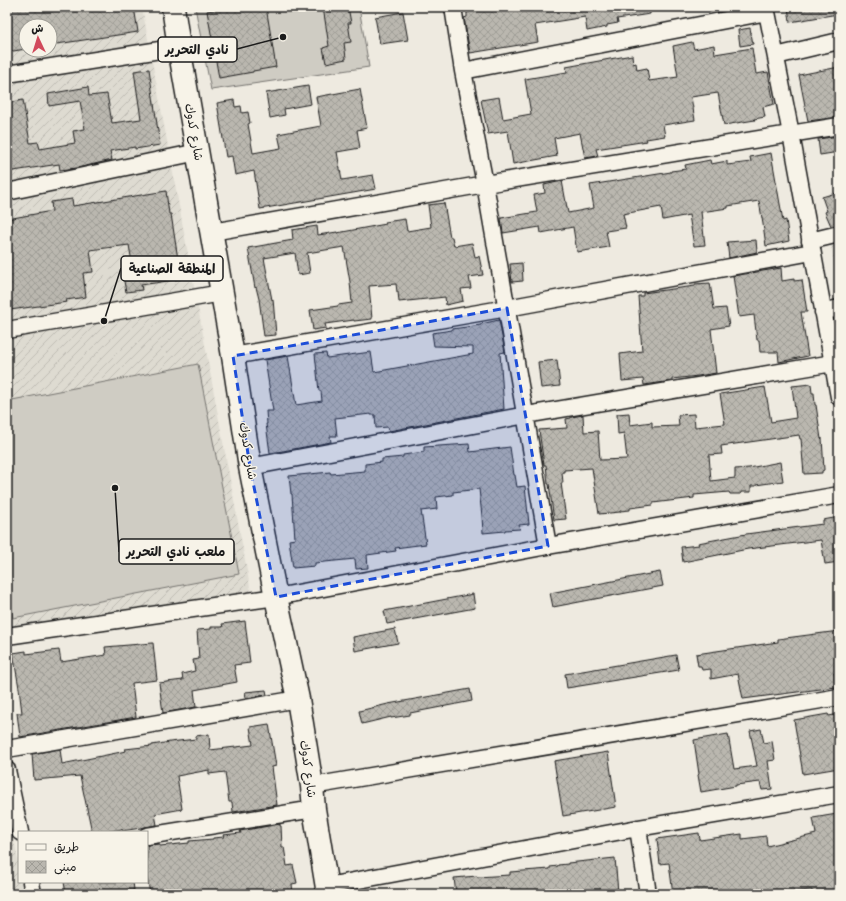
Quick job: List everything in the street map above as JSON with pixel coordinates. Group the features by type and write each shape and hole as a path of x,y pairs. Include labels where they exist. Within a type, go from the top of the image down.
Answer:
{"street":[{"name":"شارع كدوك","path":"173,7 178,47 212,232 250,467 298,699 327,890"},
{"path":"453,7 463,71 486,184 548,546"},
{"path":"463,71 767,10 838,392"},
{"path":"776,56 839,41"},
{"path":"7,74 178,47"},
{"path":"212,232 486,184 839,126"},
{"path":"7,192 198,152"},
{"path":"233,356 507,308 811,247 839,234"},
{"path":"7,330 222,293"},
{"path":"823,312 839,308"},
{"path":"250,467 526,415 833,363"},
{"path":"7,636 276,597 548,546 839,495"},
{"path":"312,786 839,698"},
{"path":"7,749 298,699"},
{"path":"7,770 9,793 20,831"},
{"path":"327,890 638,828 839,794"},
{"path":"148,836 314,809"},
{"path":"638,828 648,894"},
{"path":"31,883 33,894"}],"highlighted area":[{"path":"507,308 548,546 276,597 250,467 233,356"}],"shaded area":[{"path":"7,7 142,7 251,592 7,633"},
{"path":"195,7 359,7 369,67 211,90"},
{"path":"839,237 839,299 830,239"},
{"path":"198,364 239,574 13,618 7,587 7,401"},
{"path":"7,808 18,859 18,883 23,883 25,894 7,894"}],"building":[{"path":"7,7 134,7 138,32 58,44 58,18 18,18 18,50 7,52"},
{"path":"221,7 266,7 276,67 219,78 207,11 221,9"},
{"path":"323,7 348,7 351,23 348,23 351,42 344,43 346,59 326,63 323,48 329,46"},
{"path":"493,7 650,7 650,14 617,19 618,23 587,31 585,17 535,25 538,42 470,53 464,18 467,17 467,12"},
{"path":"788,7 837,7 838,14 790,22"},
{"path":"403,12 408,40 380,44 375,17"},
{"path":"750,28 753,44 740,46 738,30"},
{"path":"692,42 694,49 714,45 715,54 752,48 756,74 768,72 774,104 763,107 765,117 724,125 718,93 691,97 695,120 663,125 665,136 646,139 647,141 596,149 598,156 585,158 580,133 554,138 557,156 513,164 508,131 488,134 481,100 499,97 503,119 531,114 525,79 567,72 566,67 632,55 633,64 636,63 637,70 647,68 649,81 678,77 673,46"},
{"path":"839,67 839,117 808,121 799,75"},
{"path":"149,69 160,145 110,151 112,160 77,168 60,170 59,164 7,172 7,103 23,100 30,143 38,142 40,149 75,143 73,131 85,129 80,101 49,106 48,94 88,87 89,96 107,94 112,123 141,119 134,71"},
{"path":"308,86 311,104 284,109 285,115 270,118 266,93"},
{"path":"360,89 367,128 357,130 360,148 337,152 342,180 373,175 376,189 260,209 254,171 235,175 232,156 226,157 217,103 234,100 235,107 241,106 242,113 248,112 250,123 248,124 253,153 281,148 278,134 321,126 316,97"},
{"path":"839,136 839,152 820,155 818,139"},
{"path":"771,153 783,221 786,220 789,241 766,246 759,201 701,212 705,245 694,246 689,215 663,220 661,207 623,214 626,228 606,231 609,247 577,252 573,227 541,233 540,227 503,233 501,218 537,212 534,195 545,193 544,185 562,181 568,213 594,208 590,185 686,169 685,165 710,160 711,164 727,161 727,165 751,162 750,157"},
{"path":"166,191 181,279 141,285 142,290 126,292 123,276 134,274 129,245 90,250 93,272 83,273 86,297 66,300 67,302 10,310 7,289 7,219 52,211 51,202 72,199 73,206"},
{"path":"839,192 839,225 831,226 825,212 827,211 822,197"},
{"path":"444,203 450,237 452,237 454,246 472,243 475,257 479,256 483,275 469,277 471,288 461,289 463,301 446,305 445,297 399,302 396,284 369,286 372,319 325,324 326,328 313,330 310,310 352,303 344,247 307,253 310,273 298,275 295,253 264,258 272,300 273,299 276,335 264,336 259,299 256,287 255,288 248,248 293,240 292,230 317,226 318,235 386,224 385,222 405,219 407,231 431,227 428,205"},
{"path":"756,240 757,252 729,258 727,242"},
{"path":"522,263 523,281 512,282 510,264"},
{"path":"781,268 782,281 794,279 794,281 802,280 807,312 801,312 808,356 779,362 778,352 760,352 754,315 739,317 733,276"},
{"path":"710,283 714,309 726,308 729,326 711,329 716,373 672,379 672,381 644,385 643,379 622,381 620,354 642,351 638,296 643,296 643,293 695,286 695,284"},
{"path":"499,320 505,352 500,353 504,409 389,431 388,427 376,428 375,415 371,414 335,418 337,436 330,436 331,442 270,453 266,424 266,411 273,411 265,360 288,356 296,405 322,401 321,391 319,391 315,354 326,353 327,358 371,352 374,372 473,354 473,347 434,346 432,333 481,325"},
{"path":"557,360 560,386 541,388 538,362"},
{"path":"811,384 812,393 814,393 821,439 822,438 824,470 822,473 804,474 801,439 799,435 721,446 722,454 709,455 711,481 735,478 735,469 780,462 783,481 751,486 751,492 741,492 741,494 730,494 729,492 694,495 694,498 653,503 653,505 630,508 630,510 599,514 592,468 564,470 564,472 562,472 563,483 561,483 566,519 554,520 539,430 567,428 566,419 583,415 584,432 598,431 600,460 627,459 624,433 618,434 617,414 629,413 630,425 652,422 652,427 679,426 678,415 694,414 695,427 725,424 720,394 765,387 771,422 796,418 792,386"},
{"path":"469,444 470,452 510,447 517,487 525,486 529,524 519,525 520,529 483,533 479,489 453,492 453,495 436,497 437,509 421,511 426,544 395,548 396,551 367,555 368,568 356,569 355,559 315,563 315,566 293,568 289,540 295,539 292,494 289,476 330,472 331,474 365,471 365,464 382,462 382,459 403,457 403,455 424,452 424,447"},
{"path":"839,517 839,562 825,564 821,540 748,549 683,562 681,547 699,545 698,543 746,534 823,524 823,520"},
{"path":"660,572 663,586 553,607 550,593"},
{"path":"473,594 475,608 387,624 384,611"},
{"path":"245,621 250,663 234,665 237,682 194,690 196,707 163,713 159,683 183,680 182,674 195,671 193,660 199,659 197,630 211,629 211,627 223,627 222,624"},
{"path":"395,629 398,643 355,651 353,637"},
{"path":"839,631 839,664 836,664 837,673 834,673 836,687 743,699 738,674 711,679 711,669 702,670 701,666 698,666 696,654 778,642 778,639"},
{"path":"153,643 157,680 132,683 136,717 20,737 17,713 22,713 13,653 26,651 26,654 59,650 61,662 106,655 105,647"},
{"path":"676,655 679,670 567,688 565,674"},
{"path":"470,689 472,701 362,724 359,711 388,704"},
{"path":"266,690 267,695 246,698 245,692"},
{"path":"828,714 829,716 839,714 839,768 803,774 794,720"},
{"path":"269,724 276,766 272,767 277,805 233,812 232,802 229,802 225,772 209,774 209,770 177,776 182,809 155,814 157,825 122,831 122,829 111,831 92,831 80,776 34,780 32,754 60,749 62,764 126,751 125,749 196,739 196,736 209,734 210,750 253,745 250,727"},
{"path":"761,729 764,743 772,741 775,760 768,761 772,789 762,790 760,782 701,792 694,740 728,734 734,769 757,766 750,731"},
{"path":"608,752 616,807 563,816 554,761"},
{"path":"837,814 839,822 839,890 812,893 812,890 784,892 784,894 673,894 669,863 660,864 657,839 699,833 700,840 742,834 742,839 766,836 767,846 816,834 813,818"},
{"path":"280,824 282,847 284,847 287,866 293,865 297,883 292,884 293,894 150,894 148,882 148,845 159,844 160,846 189,843 189,841 213,839 224,837 223,835 241,833 240,831"},
{"path":"615,858 618,892 592,894 456,894 454,878 510,875 510,872 550,869 550,867 568,863"},
{"path":"64,883 133,883 134,890 102,894 66,894"}],"place":[{"name":"نادي التحرير","path":"283,37"},
{"name":"المنطقة الصناعية","path":"104,321"},
{"name":"ملعب نادي التحرير","path":"115,488"}]}
